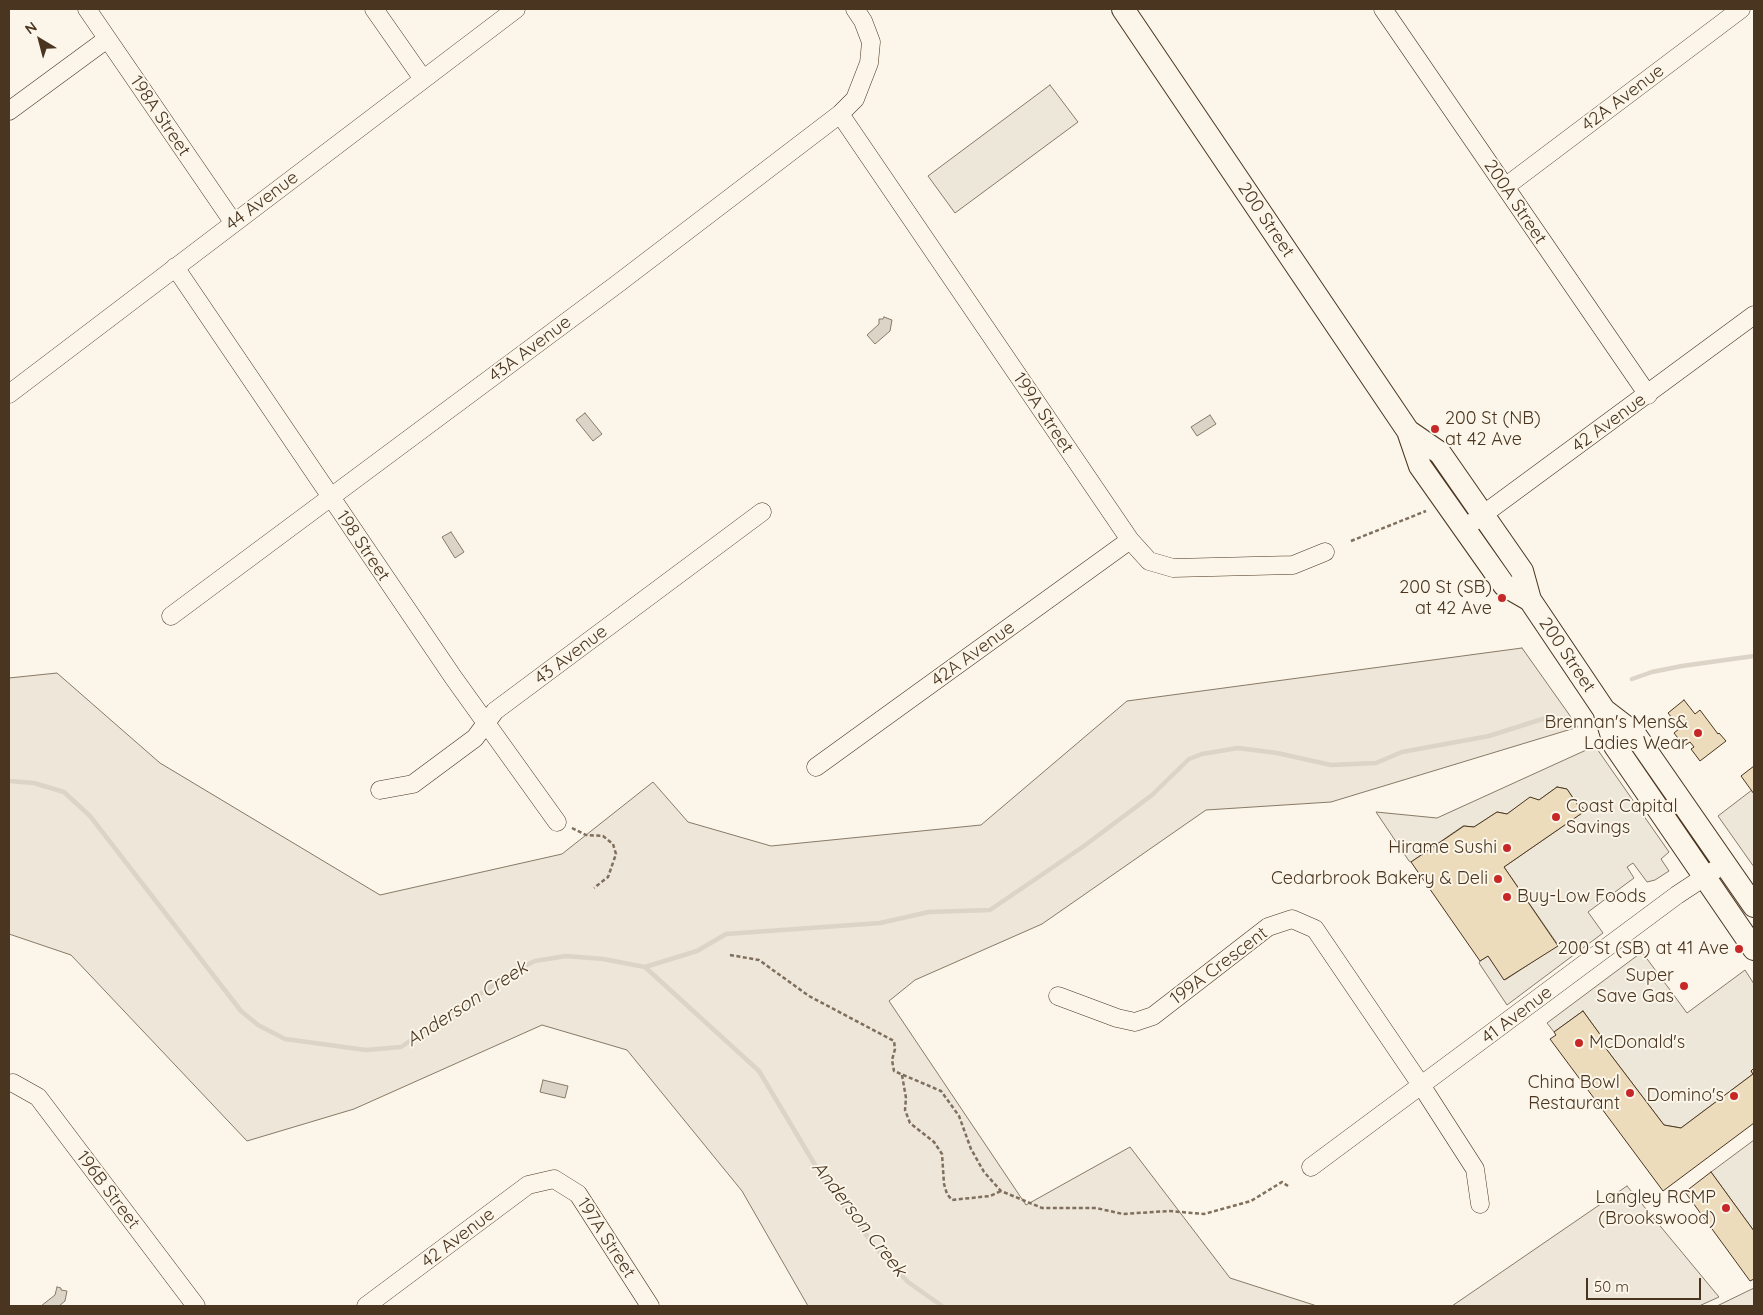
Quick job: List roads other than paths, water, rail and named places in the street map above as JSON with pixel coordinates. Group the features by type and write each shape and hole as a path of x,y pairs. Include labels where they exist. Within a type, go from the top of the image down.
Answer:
{"main road":[{"name":"200 Street","path":"1124,9 1408,431 1420,466 1463,529 1504,584 1530,600"},
{"name":"200 Street","path":"1408,431 1440,453 1522,571 1530,600 1604,710 1615,746 1754,949"},
{"name":"200 Street","path":"1604,710 1634,733 1754,906"}],"street":[{"name":"198A Street","path":"87,9 233,222"},
{"path":"374,9 422,79"},
{"name":"44 Avenue","path":"9,394 233,222 516,9"},
{"name":"43A Avenue","path":"171,616 616,285 840,114 855,99 869,63 871,42 863,21 854,9"},
{"name":"200A Street","path":"1384,9 1648,395"},
{"name":"42A Avenue","path":"1505,187 1742,9"},
{"path":"9,111 107,39"},
{"name":"199A Street","path":"840,114 1130,540 1149,561 1173,568 1293,565 1325,552"},
{"name":"198 Street","path":"174,267 486,724 557,822"},
{"name":"42 Avenue","path":"1463,529 1648,395 1754,315"},
{"name":"43 Avenue","path":"380,790 413,784 475,738 495,711 762,512"},
{"name":"42A Avenue","path":"816,767 1130,540"},
{"name":"41 Avenue","path":"1311,1168 1704,877 1725,864"},
{"name":"199A Crescent","path":"1058,996 1118,1018 1135,1022 1152,1016 1268,927 1292,919 1316,929 1422,1085"},
{"name":"196B Street","path":"13,1083 38,1097 196,1306"},
{"path":"1422,1085 1475,1169 1480,1204"},
{"name":"42 Avenue","path":"366,1306 528,1185 554,1180"},
{"name":"197A Street","path":"554,1180 578,1194 650,1306"}],"waterway":[{"path":"1632,679 1652,672 1682,666 1754,656"},
{"path":"645,967 697,951 726,934 880,923 929,912 990,910 1084,846 1152,795 1189,759 1202,754 1238,748 1277,753 1331,765 1376,763 1402,752 1489,736 1552,716"},
{"name":"Anderson Creek","path":"9,781 34,783 64,792 90,816 241,1011 258,1025 285,1039 366,1050 401,1047 516,970 535,961 566,956 603,959 645,967 759,1071 827,1185 882,1255 908,1282 942,1306"}],"place":[{"name":"200 St (NB) at 42 Ave","path":"1435,429"},
{"name":"200 St (SB) at 42 Ave","path":"1502,598"},
{"name":"Brennan's Mens& Ladies Wear","path":"1698,733"},
{"name":"Coast Capital Savings","path":"1556,817"},
{"name":"Hirame Sushi","path":"1507,848"},
{"name":"Cedarbrook Bakery & Deli","path":"1498,879"},
{"name":"Buy-Low Foods","path":"1507,897"},
{"name":"200 St (SB) at 41 Ave","path":"1739,949"},
{"name":"Super Save Gas","path":"1684,986"},
{"name":"McDonald's","path":"1579,1043"},
{"name":"China Bowl Restaurant","path":"1630,1093"},
{"name":"Domino's","path":"1734,1096"},
{"name":"Langley RCMP (Brookswood)","path":"1726,1208"}]}
